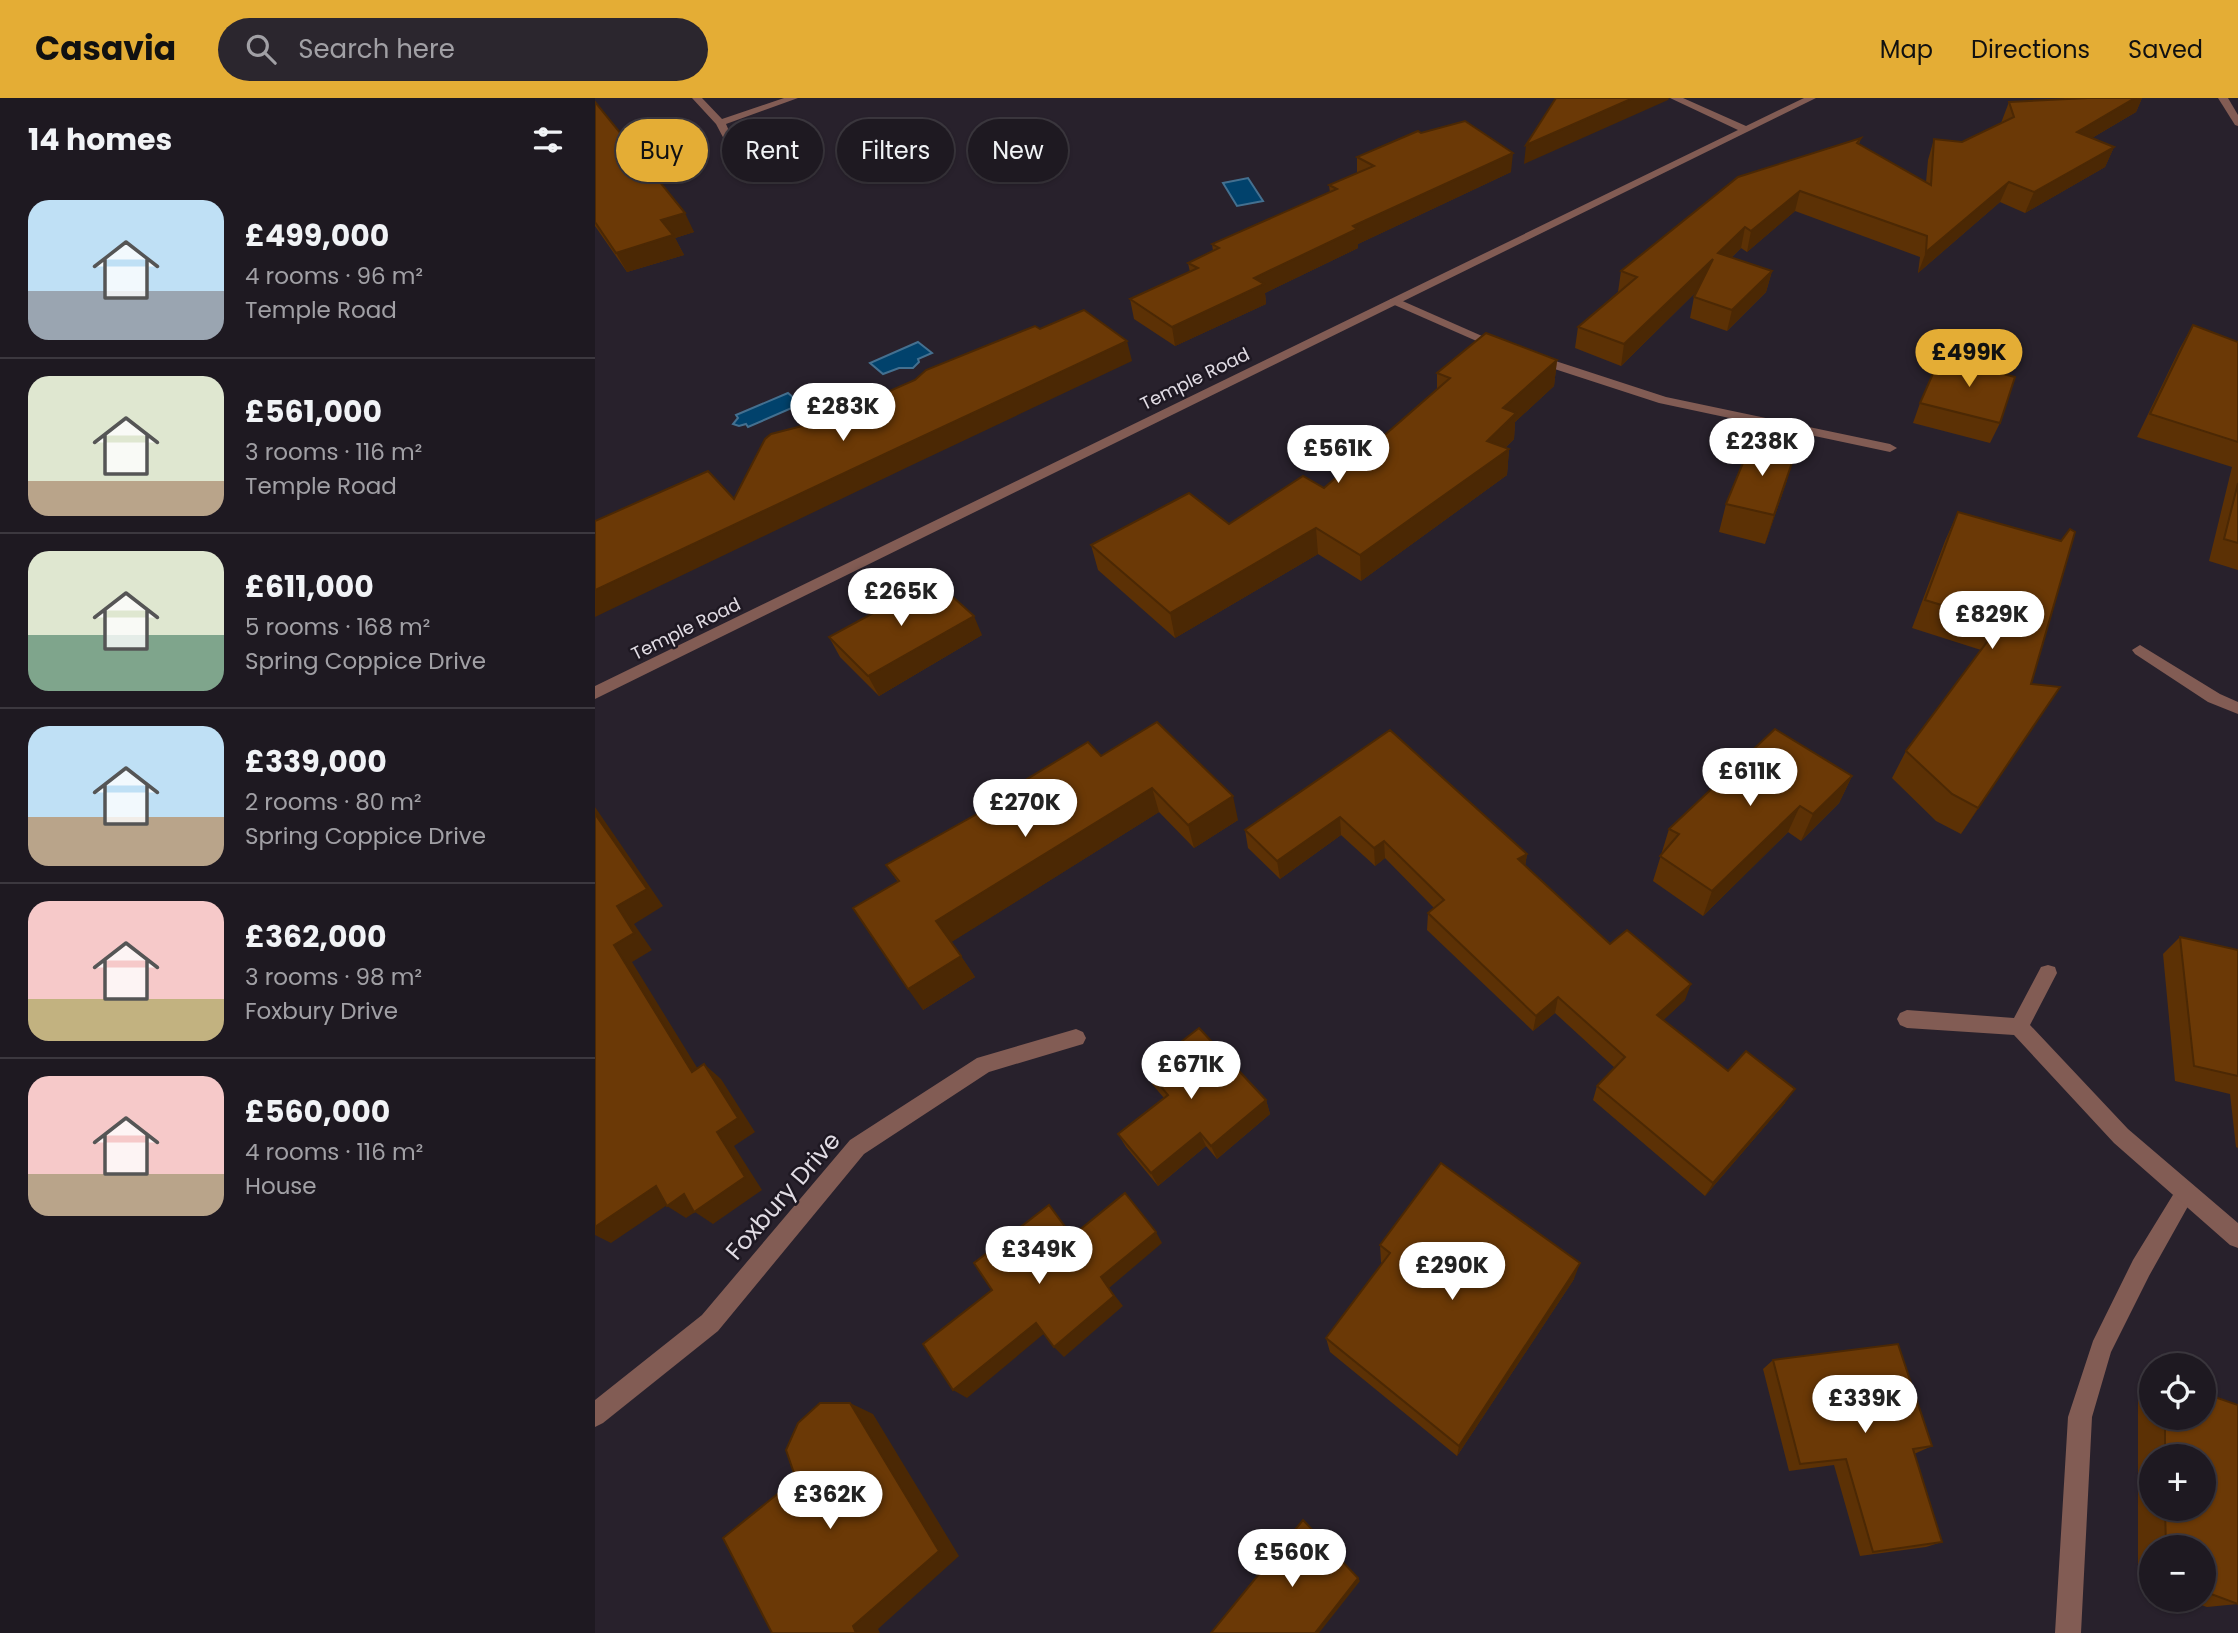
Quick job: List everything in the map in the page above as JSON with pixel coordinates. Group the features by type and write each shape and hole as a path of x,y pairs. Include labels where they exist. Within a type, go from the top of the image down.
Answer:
{"street":[{"path":"697,98 722,128"},
{"path":"720,124 793,98"},
{"path":"1675,98 1745,129"},
{"name":"Temple Road","path":"595,692 1811,98"},
{"path":"2223,98 2238,123"},
{"path":"1394,301 1479,339 1663,400 1890,448"},
{"path":"2140,650 2214,698 2238,708"},
{"path":"2019,1027 2048,973"},
{"path":"1907,1019 2019,1027 2120,1136 2238,1237"},
{"name":"Foxbury Drive","path":"595,1415 709,1323 857,1147 984,1064 1076,1038"},
{"path":"2068,1633 2080,1417 2101,1349 2141,1268 2186,1192"}],"water":[{"path":"1248,178 1263,201 1237,206 1223,183"},
{"path":"918,342 932,353 918,359 919,362 913,368 899,368 883,374 870,363"},
{"path":"788,393 801,404 748,427 746,424 733,424 738,418 736,415"}],"building":[{"path":"1556,98 1633,98 1526,145"},
{"path":"2135,98 2077,132 2114,147 2034,192 2009,182 1926,252 1927,236 1800,191 1751,231 1745,227 1718,253 1772,271 1732,310 1694,297 1713,259 1624,344 1578,327 1637,277 1621,271 1738,177 1861,138 1857,143 1931,185 1934,139 1962,142 2014,117 2009,102"},
{"path":"595,102 616,128 616,182 660,182 685,213 661,220 673,235 616,253 595,222"},
{"path":"1465,121 1513,153 1353,226 1357,229 1254,278 1264,284 1172,327 1130,299 1198,268 1188,263 1219,248 1212,244 1337,189 1329,185 1374,166 1357,157 1418,131 1421,133"},
{"path":"1084,310 1127,341 595,590 595,521 708,471 734,499 765,439 771,434 802,426 837,407 872,404 878,396 915,380 926,370 1035,326 1040,329"},
{"path":"2193,325 2238,342 2238,442 2150,414"},
{"path":"1486,333 1557,360 1503,408 1516,413 1487,441 1509,449 1360,555 1316,528 1170,613 1091,545 1189,493 1229,524 1303,476 1324,488 1450,378 1437,373"},
{"path":"1969,346 1992,371 2015,377 2000,423 1920,403 1939,360 1962,366"},
{"path":"1752,441 1796,451 1774,515 1726,504"},
{"path":"2238,483 2238,543 2224,539"},
{"path":"1958,512 2061,541 2070,529 2075,532 2031,684 2060,687 1978,808 1952,794 1906,751 2001,623 1925,600"},
{"path":"934,580 974,616 868,676 829,637"},
{"path":"1157,722 1233,796 1188,825 1152,788 936,921 961,956 908,989 853,908 899,881 886,865 984,810 981,807 1088,742 1101,756"},
{"path":"1775,729 1852,776 1813,814 1800,806 1712,891 1660,856 1679,834 1669,829"},
{"path":"1390,730 1527,854 1518,859 1610,944 1627,930 1691,984 1657,1015 1728,1071 1746,1051 1795,1089 1713,1183 1597,1086 1625,1057 1558,997 1536,1016 1428,913 1444,900 1384,841 1374,848 1340,817 1277,861 1245,830"},
{"path":"595,814 647,889 617,906 634,933 614,945 692,1072 704,1064 738,1118 717,1132 745,1177 694,1212 684,1194 667,1206 656,1186 595,1227"},
{"path":"2180,937 2238,950 2238,1076 2194,1066"},
{"path":"1199,1028 1266,1100 1211,1146 1200,1133 1151,1173 1118,1134 1168,1095 1146,1069"},
{"path":"1441,1163 1580,1263 1459,1446 1326,1338 1390,1253 1380,1245"},
{"path":"1125,1193 1156,1232 1101,1277 1114,1296 1054,1347 1036,1323 953,1390 923,1344 992,1290 974,1263 1049,1205 1072,1236"},
{"path":"1898,1344 1932,1446 1913,1449 1942,1542 1873,1552 1846,1459 1800,1464 1773,1360"},
{"path":"2216,1397 2238,1405 2238,1604 2216,1596 2216,1535 2166,1535 2165,1521 2216,1521 2216,1444 2165,1444 2165,1430 2216,1430"},
{"path":"820,1403 850,1403 939,1551 853,1626 856,1633 772,1633 723,1538 796,1479 786,1450 798,1423"},
{"path":"1303,1520 1358,1578 1315,1633 1211,1633"}]}
